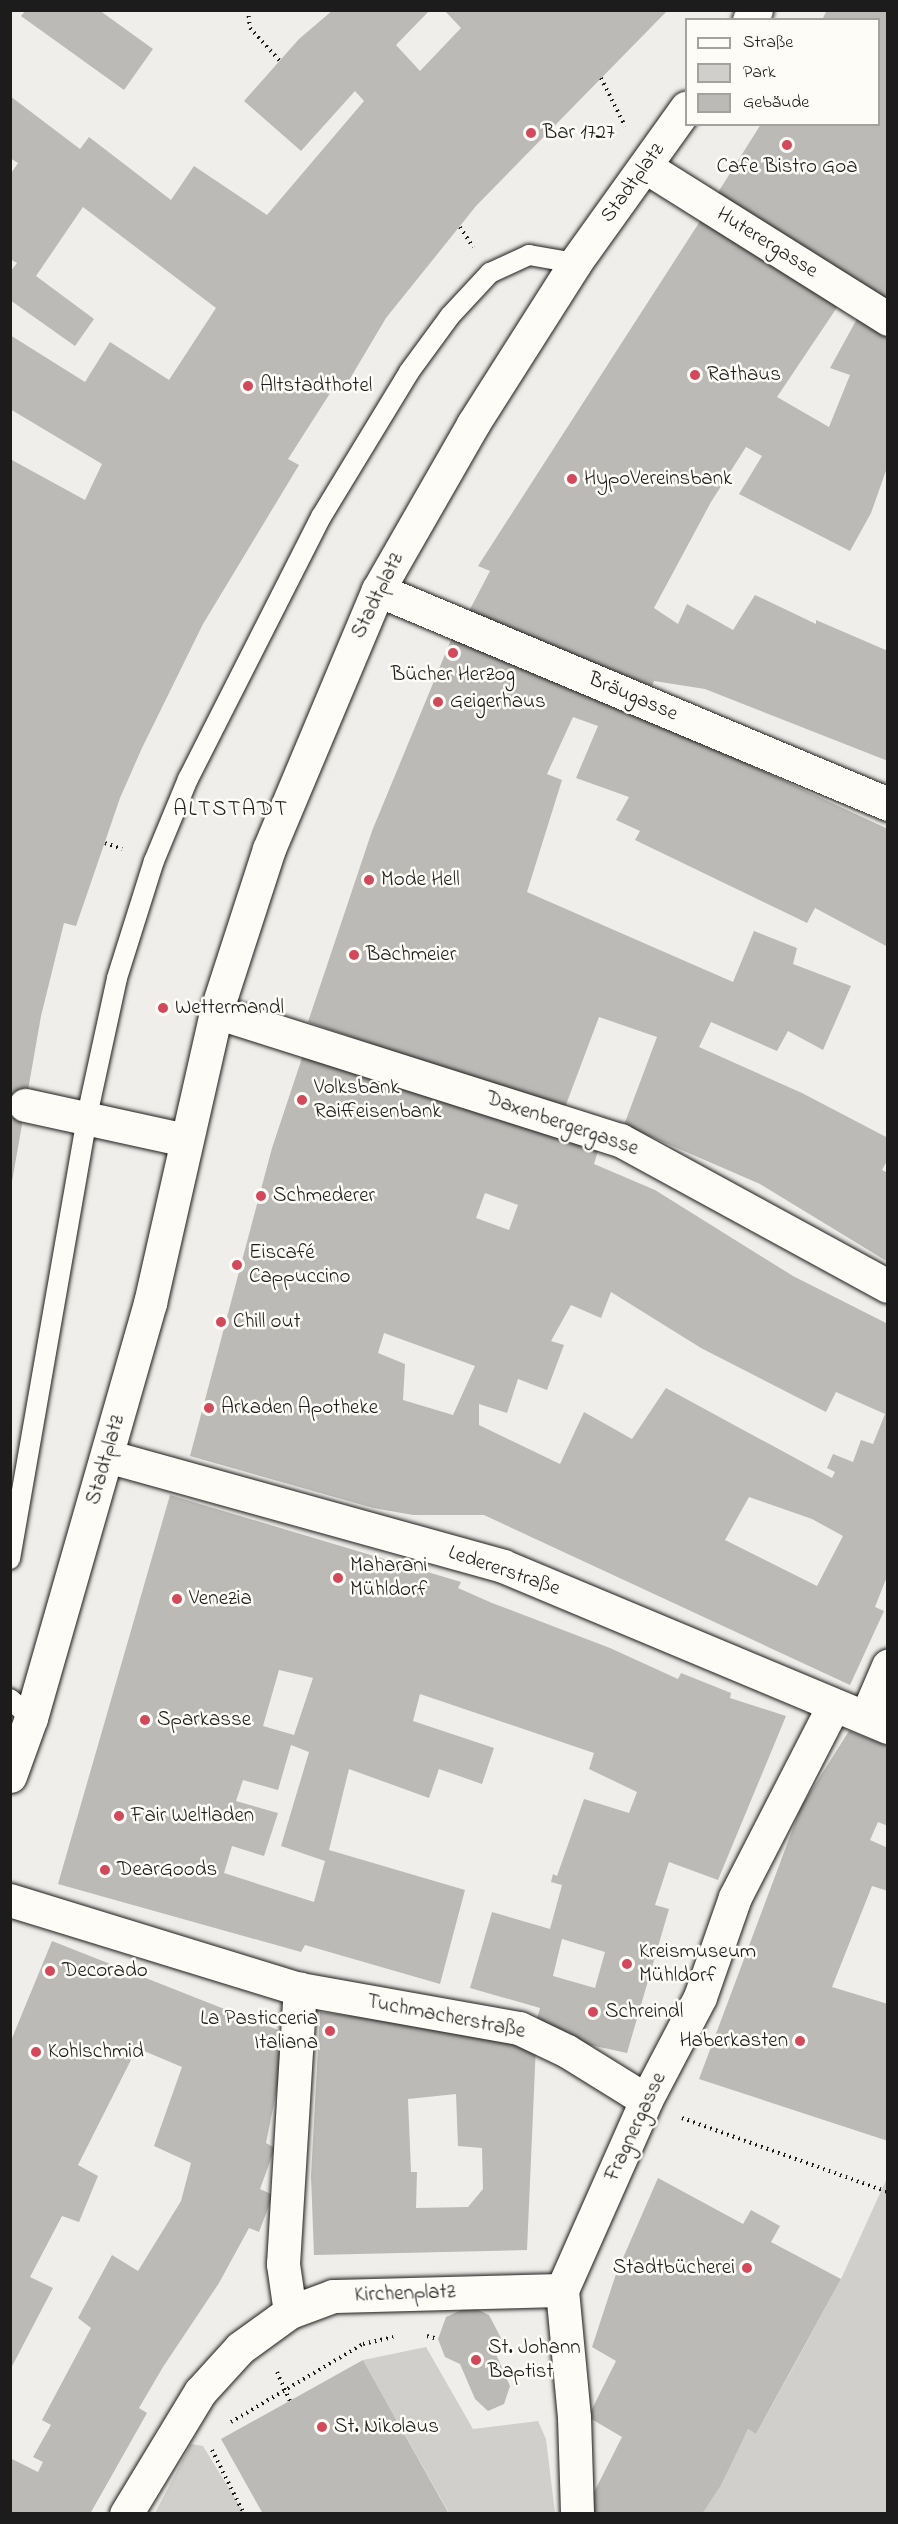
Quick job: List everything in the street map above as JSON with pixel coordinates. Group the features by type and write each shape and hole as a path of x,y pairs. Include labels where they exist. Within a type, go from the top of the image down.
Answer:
{"street":[{"name":"Stadtplatz","path":"10,1776 21,1709 107,1456 150,1303 216,1012 269,849 378,590 473,424 575,263 685,111"},
{"name":"Huterergasse","path":"646,167 888,319"},
{"name":"Bräugasse","path":"378,590 888,804"},
{"name":"Daxenbergergasse","path":"216,1012 620,1140 888,1286"},
{"path":"25,1104 87,1116 186,1140"},
{"name":"Ledererstraße","path":"107,1456 503,1566 833,1706 877,1722"},
{"path":"877,1722 888,1666"},
{"name":"Fragnergasse","path":"562,2290 646,2100 700,1997 735,1897 833,1706"},
{"name":"Tuchmacherstraße","path":"10,1900 300,1989 519,2028 567,2051 646,2100"},
{"path":"290,2312 283,2264 300,1989"},
{"path":"562,2290 574,2417 577,2514"},
{"name":"Kirchenplatz","path":"126,2514 200,2392 240,2348 290,2312 333,2296 562,2290"}],"lane":[{"path":"10,1559 87,1116 117,978 154,861 188,780 321,518 409,372 450,316 490,273 530,255 575,263"}],"path":[{"path":"248,10 250,28 280,61"},
{"path":"646,2100 687,2121 888,2192"},
{"path":"226,2425 363,2344 401,2335"},
{"path":"420,2335 438,2338"},
{"path":"277,2372 290,2401"},
{"path":"211,2447 244,2514"}],"green space":[{"path":"887,2178 887,2513 702,2514 748,2429 756,2434 792,2369 841,2279"},
{"path":"426,2347 473,2429 538,2421 546,2439 555,2513 449,2513 363,2360"},
{"path":"191,2444 203,2446 244,2513 155,2513"}],"building":[{"path":"26,10 99,10 153,49 124,90 21,16"},
{"path":"333,10 430,10 396,45 420,71 461,28 444,10 668,10 476,206 386,318 342,392 334,387 288,459 299,465 203,624 120,798 76,926 64,923 41,1016 10,1193 10,459 85,500 102,464 10,409 10,335 85,382 110,342 169,380 216,308 83,207 36,276 94,319 75,346 10,300 10,272 17,263 10,259 10,175 18,163 10,158 10,96 80,149 89,137 171,200 194,166 267,215 364,101 355,91 301,151 244,101 299,39"},
{"path":"827,10 888,10 888,301 717,194 760,126 880,126 880,18 823,18"},
{"path":"704,215 840,303 777,397 829,427 850,375 830,368 858,317 888,335 888,465 871,513 850,551 739,494 762,456 746,447 711,502 654,608 678,624 687,604 733,630 755,595 816,624 816,620 888,651 888,761 705,689 654,681 652,686 467,615 490,571 478,566"},
{"path":"453,635 679,732 888,829 888,947 815,908 807,923 635,840 640,831 616,820 629,797 576,778 598,726 573,717 547,774 562,780 527,892 733,982 754,931 797,948 793,964 851,986 823,1050 788,1031 777,1051 711,1022 699,1047 802,1093 888,1138 888,1159 882,1170 888,1173 888,1262 760,1184 624,1125 657,1037 599,1017 564,1110 308,1022 372,831"},
{"path":"304,1052 599,1147 594,1164 655,1190 793,1276 888,1324 888,1574 875,1607 884,1611 850,1685 484,1515 413,1515 373,1508 190,1456 272,1148","holes":["485,1193 518,1205 509,1230 476,1218","611,1292 701,1348 826,1412 836,1392 885,1414 873,1444 861,1440 853,1462 833,1454 827,1468 835,1472 832,1478 666,1388 632,1439 584,1412 560,1464 479,1425 479,1404 507,1413 518,1379 547,1390 564,1345 551,1341 571,1305 601,1318","384,1333 475,1366 453,1415 403,1400 405,1364 378,1353","749,1497 812,1519 843,1536 817,1586 725,1540"]},
{"path":"170,1495 461,1582 458,1588 492,1603 610,1648 678,1679 681,1673 731,1693 730,1698 786,1716 718,1880 669,1862 655,1905 669,1909 627,2053 576,2042 536,2022 540,2008 470,1988 492,1912 550,1929 562,1885 551,1882 553,1874 557,1876 584,1799 629,1813 637,1792 589,1769 594,1753 420,1694 413,1721 494,1748 482,1784 439,1769 429,1798 349,1769 329,1850 465,1890 440,1984 305,1945 301,1952 58,1884","holes":["279,1670 313,1678 294,1735 263,1726","291,1745 309,1752 281,1846 325,1861 314,1902 224,1873 232,1846 264,1856 278,1813 236,1801 243,1780 278,1790","562,1939 605,1952 595,1988 553,1976"]},
{"path":"849,1731 888,1746 888,1826 878,1822 870,1840 888,1848 888,1891 872,1886 832,1987 888,2004 888,2141 699,2079 801,1807"},
{"path":"52,1941 288,2034 266,2143 275,2148 260,2189 273,2195 259,2232 249,2228 219,2283 163,2367 139,2408 147,2413 90,2514 10,2514 10,2458 38,2472 43,2462 33,2457 51,2425 42,2420 91,2328 78,2318 112,2255 138,2271 181,2201 191,2163 154,2146 182,2067 137,2048 78,2165 98,2176 79,2222 62,2216 30,2277 53,2288 10,2370 10,2043"},
{"path":"320,2012 465,2030 536,2045 527,2250 314,2255 311,2176","holes":["456,2094 458,2146 482,2148 483,2189 468,2207 416,2208 417,2172 411,2172 408,2099"]},
{"path":"658,2178 743,2224 751,2210 780,2226 771,2242 841,2279 756,2434 748,2429 721,2485 702,2514 596,2514 586,2508 622,2437 588,2417 616,2361 592,2347 616,2274"},
{"name":"St. Johann Baptist","path":"470,2306 489,2315 501,2338 495,2352 510,2386 504,2404 488,2411 475,2399 460,2364 445,2357 438,2339 446,2317"},
{"name":"St. Nikolaus","path":"363,2360 449,2514 263,2514 221,2439"}],"place":[{"name":"Bar 1727","path":"531,133"},
{"name":"Cafe Bistro Goa","path":"787,145"},
{"name":"Rathaus","path":"695,375"},
{"name":"Altstadthotel","path":"248,386"},
{"name":"HypoVereinsbank","path":"572,479"},
{"name":"Bücher Herzog","path":"453,653"},
{"name":"Geigerhaus","path":"438,702"},
{"name":"Mode Hell","path":"369,880"},
{"name":"Bachmeier","path":"354,955"},
{"name":"Wettermandl","path":"163,1008"},
{"name":"Volksbank Raiffeisenbank","path":"302,1100"},
{"name":"Schmederer","path":"261,1196"},
{"name":"Eiscafé Cappuccino","path":"237,1265"},
{"name":"Chill out","path":"221,1322"},
{"name":"Arkaden Apotheke","path":"209,1408"},
{"name":"Maharani Mühldorf","path":"338,1578"},
{"name":"Venezia","path":"177,1599"},
{"name":"Sparkasse","path":"145,1720"},
{"name":"Fair Weltladen","path":"119,1816"},
{"name":"DearGoods","path":"105,1870"},
{"name":"Kreismuseum Mühldorf","path":"627,1964"},
{"name":"Decorado","path":"50,1971"},
{"name":"Schreindl","path":"593,2012"},
{"name":"La Pasticceria Italiana","path":"330,2031"},
{"name":"Haberkasten","path":"800,2041"},
{"name":"Kohlschmid","path":"36,2052"},
{"name":"Stadtbücherei","path":"747,2268"},
{"name":"St. Johann Baptist","path":"476,2360"},
{"name":"St. Nikolaus","path":"322,2427"}],"district":[{"name":"ALTSTADT","path":"231,811"}]}
